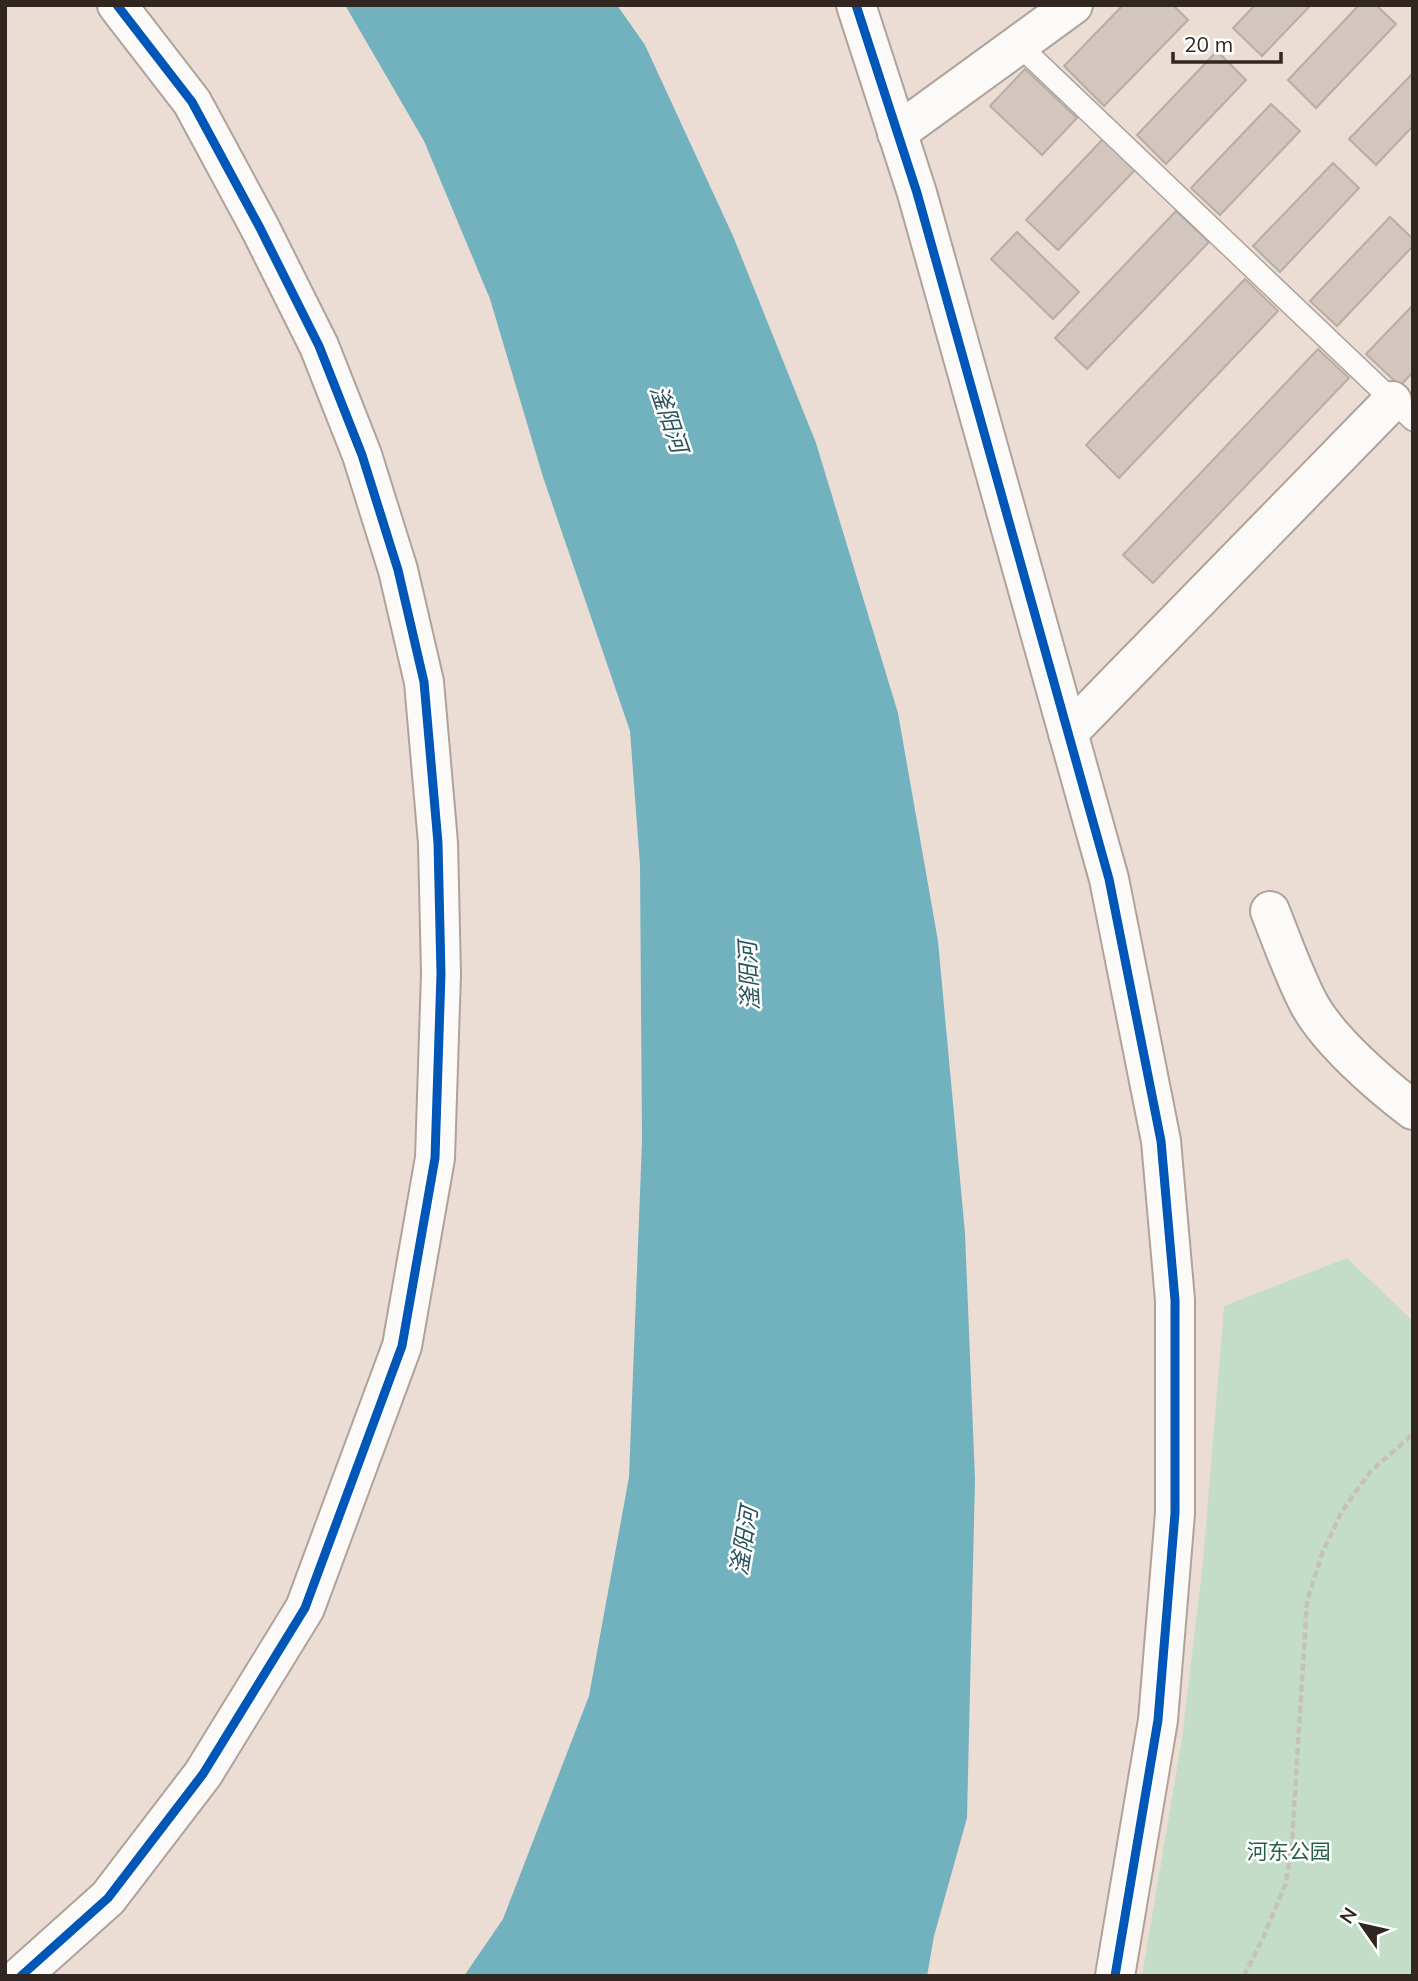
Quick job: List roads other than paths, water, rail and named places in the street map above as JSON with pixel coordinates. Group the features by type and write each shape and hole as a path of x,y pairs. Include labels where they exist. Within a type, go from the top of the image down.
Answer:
{"street":[{"path":"21,1976 108,1898 203,1774 305,1608 402,1346 435,1158 441,974 438,843 424,682 398,570 362,455 313,334 192,102 117,5"},
{"path":"856,5 917,193 1109,879 1158,1128 1175,1300 1175,1513 1158,1720 1115,1976"},
{"path":"897,133 1073,5"},
{"path":"1068,733 1402,410"},
{"path":"1270,911 1308,1003 1334,1038 1393,1095 1413,1110"}],"lane":[{"path":"1019,45 1402,410"}],"water":[{"name":"滏阳河","path":"345,5 617,5 645,45 733,236 816,443 898,713 938,941 965,1233 975,1479 967,1818 934,1936 927,1976 464,1976 503,1919 589,1696 629,1477 642,1141 640,865 630,731 543,477 490,299 424,141"}],"park label":[{"name":"河东公园","path":"1289,1852"}]}
